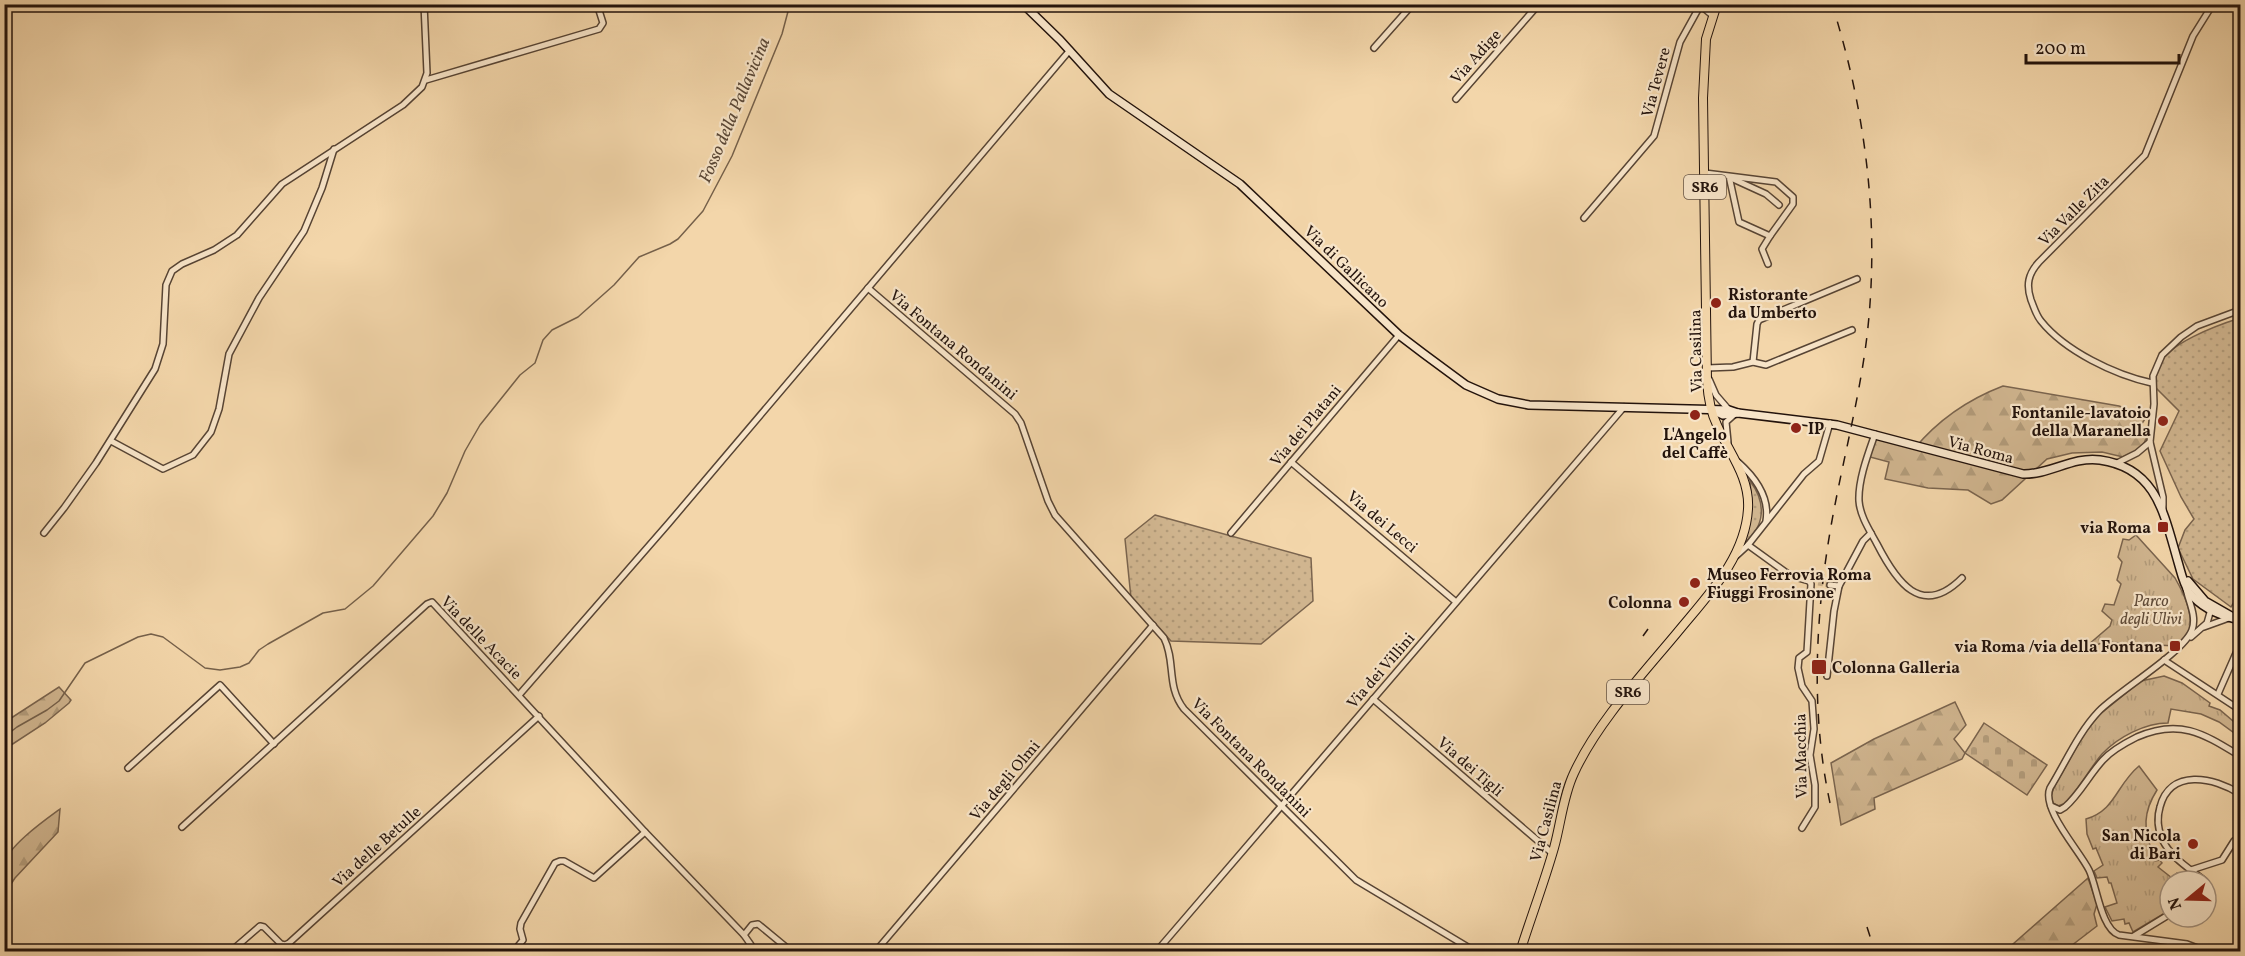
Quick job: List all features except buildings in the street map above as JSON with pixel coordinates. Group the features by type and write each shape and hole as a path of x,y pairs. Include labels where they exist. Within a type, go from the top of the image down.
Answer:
{"main road":[{"name":"Via Casilina","path":"1520,951 1552,853 1576,768 1631,688 1713,589 1732,561 1743,533 1748,507 1746,488 1711,410 1707,369 1705,54 1712,15 1717,4"}],"street":[{"path":"44,533 69,503 111,441 143,391 159,359 164,338 166,285 171,273 182,264 213,250 237,235 282,184 403,105 422,87 426,80 424,4"},
{"path":"426,80 599,29 603,23 597,4"},
{"name":"Via di Gallicano","path":"1023,4 1114,98 1245,188 1399,335 1466,385 1498,399 1529,405 1711,410"},
{"path":"1374,48 1413,4"},
{"name":"Via Adige","path":"1455,99 1539,4"},
{"name":"Via Valle Zita","path":"2152,383 2124,374 2070,348 2039,318 2030,295 2028,282 2036,266 2145,155 2193,36 2213,4"},
{"path":"1700,5 1712,15"},
{"name":"Via Tevere","path":"1584,218 1653,136 1680,42 1700,5"},
{"path":"519,695 1070,50"},
{"path":"111,441 163,469 187,460 201,448 218,414 229,354 259,298 304,231 322,188 334,149"},
{"path":"1705,173 1775,182 1793,197 1793,204 1762,249 1768,264"},
{"path":"1729,177 1766,194 1779,205"},
{"path":"1729,177 1739,222 1770,236"},
{"path":"1753,362 1757,324 1760,320 1857,279"},
{"name":"Via Fontana Rondanini","path":"868,288 1014,412 1021,423 1048,501 1058,519 1153,625 1166,643 1172,685 1181,705 1356,880 1476,951"},
{"path":"2163,516 2163,497 2150,441 2154,404 2152,383 2156,364 2181,337 2197,326 2241,310"},
{"path":"1729,410 1716,395 1707,369 1733,367 1753,362 1761,366 1767,365 1852,330"},
{"name":"Via dei Platani","path":"1231,533 1399,335"},
{"name":"Via dei Villini","path":"1156,951 1624,407"},
{"name":"Via Roma","path":"1711,410 1729,410 1738,413 1830,423 2023,474 2043,472 2085,460 2100,460 2114,464 2146,481 2155,494 2184,582 2193,596 2210,608"},
{"name":"Via Roma","path":"1711,410 1724,415 1738,413"},
{"path":"1730,450 1726,422 1738,413"},
{"path":"1732,561 1748,545 1804,474 1819,461 1830,423"},
{"path":"1875,434 1859,494 1859,505 1894,575 1908,589 1928,595 1947,592 1962,578"},
{"path":"2114,464 2137,453 2150,441"},
{"path":"1735,460 1749,473 1765,496 1768,510 1766,523"},
{"name":"Via dei Lecci","path":"1292,462 1456,602"},
{"path":"1827,676 1839,586 1863,541 1871,532"},
{"path":"1748,545 1791,576 1818,584"},
{"path":"2178,563 2193,589 2210,608 2236,620"},
{"name":"Via Macchia","path":"1802,828 1812,814 1816,803 1810,755 1814,729 1812,701 1802,686 1798,664 1799,658 1806,654 1807,649 1810,582"},
{"path":"2184,582 2193,614 2193,627 2185,642"},
{"path":"1830,585 1839,586"},
{"name":"Via delle Acacie","path":"182,827 430,602 744,935"},
{"path":"2193,614 2210,608"},
{"path":"2208,951 2187,944 2117,935 2109,928 2088,868 2058,820 2048,797 2049,790 2089,723 2115,696 2202,627 2209,620 2210,608"},
{"path":"2202,627 2217,621 2236,620"},
{"name":"Via degli Olmi","path":"875,951 1153,625"},
{"path":"2218,694 2241,644"},
{"path":"2163,660 2241,710"},
{"path":"128,768 220,685 274,744"},
{"name":"Via dei Tigli","path":"1373,699 1552,853"},
{"name":"Via delle Betulle","path":"230,951 260,926 281,944 290,943 538,716"},
{"path":"2051,806 2060,810 2067,806 2098,766 2114,750 2160,728 2174,728 2199,734 2241,756"},
{"path":"2190,869 2170,851 2160,833 2158,814 2166,794 2177,782 2188,779 2224,786 2241,795"},
{"path":"513,951 523,940 520,924 555,863 564,861 594,878 645,832"},
{"path":"2194,869 2222,860 2234,841"},
{"path":"2134,936 2158,921"},
{"path":"748,951 751,945 744,935 753,924 759,924 792,951"},
{"path":"4,945 17,951"}],"green space":[{"path":"2240,318 2240,592 2231,607 2193,579 2178,548 2185,530 2194,519 2160,451 2179,411 2155,387 2157,368 2170,351 2193,337"},
{"path":"2003,386 2119,406 2147,416 2141,425 2147,436 2142,448 2123,457 2102,452 2072,453 2047,459 2002,500 1991,504 1968,490 1928,488 1885,479 1889,462 1870,457 1876,438 1914,449 1923,438 1955,412 1978,397"},
{"path":"1750,481 1759,497 1761,514 1756,529 1744,543 1752,506"},
{"path":"1155,515 1311,558 1313,601 1261,644 1171,641 1131,598 1125,539"},
{"name":"Parco degli Ulivi","path":"2136,535 2175,578 2189,610 2190,632 2175,646 2105,642 2090,647 2088,645 2110,626 2112,620 2102,611 2105,604 2114,605 2121,584 2117,580 2122,562 2118,557 2123,539 2129,540"},
{"path":"2164,676 2182,683 2210,703 2209,706 2220,710 2240,727 2237,735 2219,722 2201,714 2171,709 2168,723 2141,728 2116,742 2102,754 2066,803 2058,806 2053,803 2051,796 2054,787 2084,734 2099,715 2141,681"},
{"path":"59,687 71,700 69,703 45,723 5,749 5,722"},
{"path":"1955,702 1966,725 1954,739 1965,753 1962,759 1874,798 1875,809 1841,825 1831,763 1874,739"},
{"path":"1984,723 2047,765 2027,795 1965,753"},
{"path":"2139,766 2157,790 2149,806 2146,829 2153,853 2151,854 2155,861 2160,860 2162,863 2158,867 2161,869 2158,869 2158,917 2133,932 2129,923 2125,924 2124,919 2112,921 2105,907 2117,903 2107,877 2097,878 2094,871 2103,865 2087,834 2086,819 2104,810 2131,773"},
{"path":"60,809 58,832 15,878 5,893 4,864 12,849"},
{"path":"2088,878 2097,904 2094,914 2097,926 2067,951 2004,952"}],"waterway":[{"name":"Fosso della Pallavicina","path":"4,737 59,701 85,663 138,637 151,634 163,637 205,668 220,670 240,667 249,663 259,650 268,644 323,613 345,609 373,586 433,516 447,493 465,451 480,425 520,375 535,363 543,340 552,330 578,317 614,285 639,257 678,239 703,211 732,156 782,34 790,4"}],"tunnel":[{"path":"1818,583 1830,585"}],"railway":[{"path":"1830,803 1820,736 1818,634 1830,532 1864,361 1871,294 1872,252 1871,210 1861,127 1854,86 1832,4"},
{"path":"1643,636 1648,629"},
{"path":"1867,927 1875,952"}],"place":[{"name":"Ristorante da Umberto","path":"1716,303"},
{"name":"L'Angelo del Caffè","path":"1695,415"},
{"name":"Fontanile-lavatoio della Maranella","path":"2163,421"},
{"name":"IP","path":"1796,428"},
{"name":"via Roma","path":"2163,527"},
{"name":"Museo Ferrovia Roma Fiuggi Frosinone","path":"1695,583"},
{"name":"Colonna","path":"1684,602"},
{"name":"via Roma /via della Fontana","path":"2175,646"},
{"name":"Colonna Galleria","path":"1819,667"},
{"name":"San Nicola di Bari","path":"2193,844"}]}
